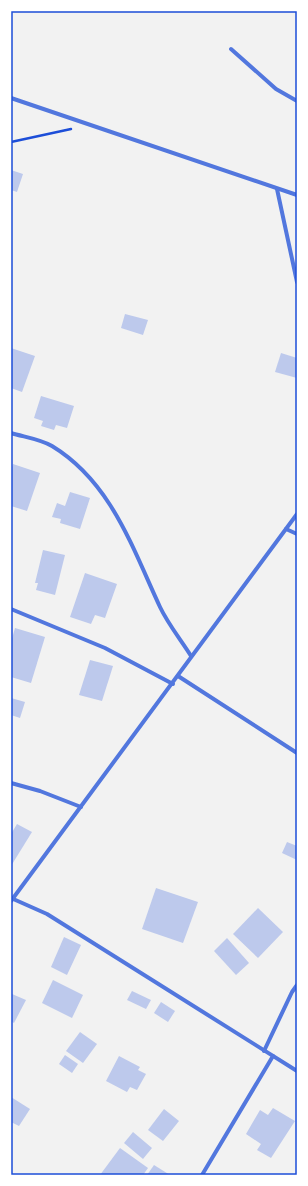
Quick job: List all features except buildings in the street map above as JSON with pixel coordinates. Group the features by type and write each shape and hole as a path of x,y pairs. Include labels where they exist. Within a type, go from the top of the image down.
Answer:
{"street":[{"path":"231,48 276,89 297,101"},
{"path":"11,98 297,195"},
{"path":"277,189 297,282"},
{"path":"11,433 50,445 66,456 99,486 135,548 161,608 191,656"},
{"path":"297,514 191,656 173,684 12,899 47,914 297,1071"},
{"path":"286,529 297,534"},
{"path":"11,609 106,648 173,684"},
{"path":"178,676 297,753"},
{"path":"11,783 81,807"},
{"path":"264,1051 292,992 297,985"},
{"path":"202,1175 272,1056"}],"path":[{"path":"11,142 92,125"}]}
